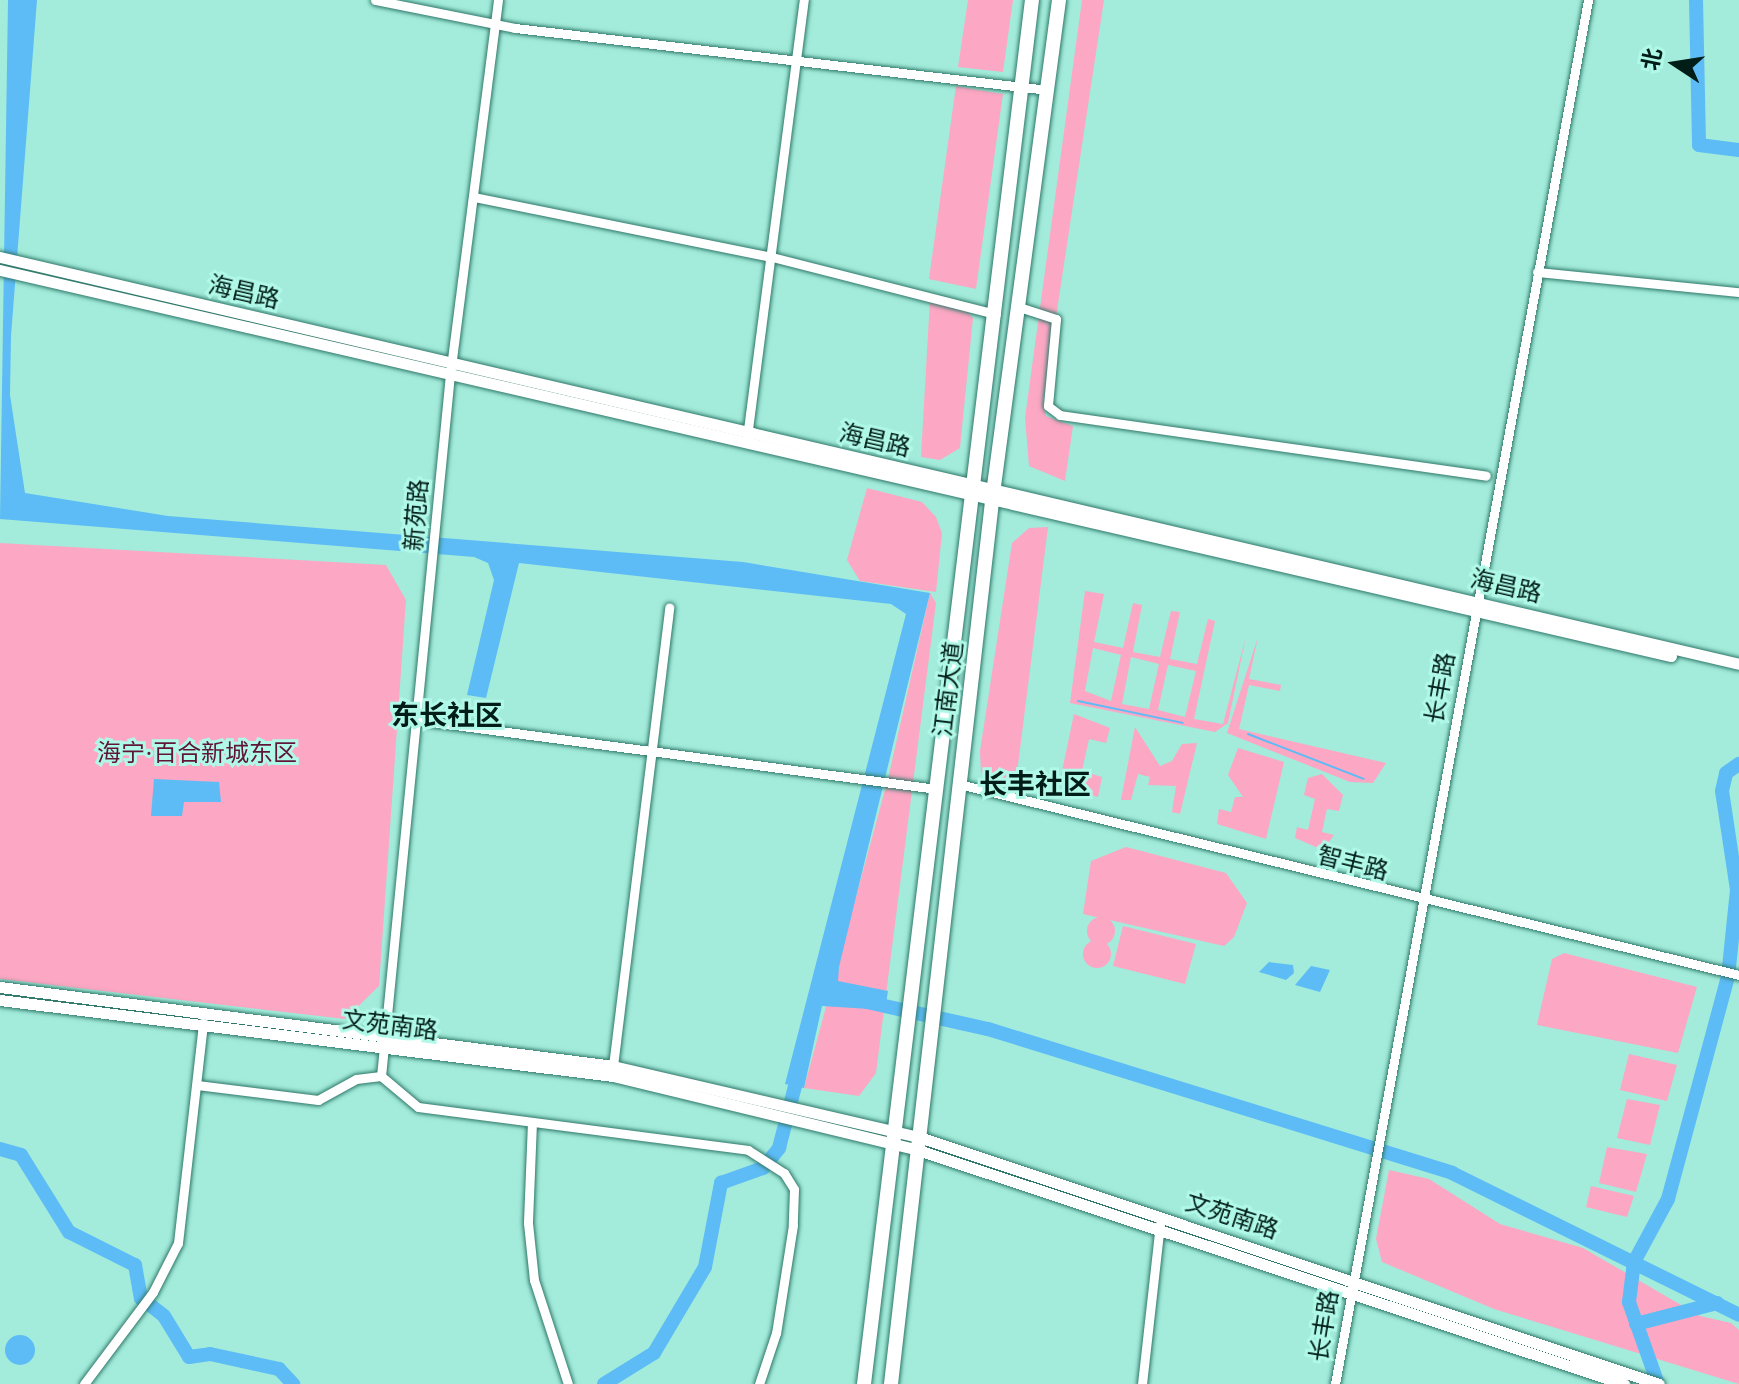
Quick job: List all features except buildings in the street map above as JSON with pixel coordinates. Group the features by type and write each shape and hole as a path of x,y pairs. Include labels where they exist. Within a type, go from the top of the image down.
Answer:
{"highway":[{"name":"江南大道","path":"864,1384 909,1042 971,491 996,314 1032,0"},
{"name":"江南大道","path":"891,1384 993,496 1059,0"}],"main road":[{"name":"海昌路","path":"0,257 28,270 971,491 1739,664"},
{"name":"海昌路","path":"0,270 28,270"},
{"name":"海昌路","path":"1475,606 1739,672"},
{"name":"文苑南路","path":"0,987 203,1023"},
{"name":"文苑南路","path":"0,1000 613,1066 805,1117 918,1143 1640,1381 1659,1384"},
{"name":"文苑南路","path":"386,1040 613,1076 770,1108"},
{"name":"文苑南路","path":"1351,1284 1624,1384"}],"street":[{"path":"375,0 495,20 796,61 1048,90"},
{"name":"新苑路","path":"381,1076 450,369 498,0"},
{"path":"747,438 804,0"},
{"name":"长丰路","path":"1335,1384 1369,1181 1588,0"},
{"path":"474,197 772,257 996,314"},
{"path":"1537,272 1739,292"},
{"path":"1019,307 1056,319 1048,406 1060,415 1486,476"},
{"path":"613,1066 669,607"},
{"path":"417,720 937,789"},
{"name":"智丰路","path":"959,784 1422,900 1739,975"},
{"path":"84,1384 153,1292 178,1243 203,1023"},
{"path":"197,1085 318,1100 356,1079 381,1076 418,1107 753,1154 782,1172 794,1189 793,1225 776,1333 759,1384"},
{"path":"532,1122 528,1223 534,1280 568,1384"},
{"path":"1142,1384 1160,1222"}],"green space":[{"path":"968,0 1013,0 1003,72 958,67"},
{"path":"1082,0 1104,0 1043,403 1046,416 1073,426 1065,481 1029,466 1025,418"},
{"path":"956,86 1003,94 976,289 929,279"},
{"path":"930,299 963,306 973,318 960,448 940,460 921,457"},
{"path":"867,488 922,502 936,517 942,533 936,592 860,581 847,560"},
{"path":"1048,527 1013,792 981,772 980,751 1012,543 1029,528"},
{"name":"海宁·百合新城东区","path":"0,543 386,565 406,600 379,986 345,1019 0,979"},
{"path":"1085,591 1104,594 1094,642 1123,648 1133,603 1142,605 1133,652 1160,657 1171,611 1180,612 1170,659 1197,664 1208,619 1215,621 1194,719 1223,724 1246,636 1228,723 1215,732 1070,703","holes":["1093,648 1121,655 1111,701 1085,691","1131,657 1159,664 1149,709 1122,704","1168,665 1196,671 1185,717 1158,710"]},
{"path":"930,593 936,603 876,1073 859,1096 804,1088 888,779"},
{"path":"1258,637 1249,679 1281,685 1280,691 1249,685 1239,729 1386,763 1373,783 1350,782 1227,733"},
{"path":"1074,714 1110,728 1106,743 1089,739 1082,771 1102,777 1098,797 1065,788 1061,776"},
{"path":"1135,727 1160,766 1172,761 1182,744 1197,743 1180,814 1172,812 1176,786 1148,785 1150,777 1138,774 1131,800 1121,800"},
{"path":"1238,748 1284,762 1266,839 1217,824 1219,809 1231,812 1235,797 1243,797 1228,775"},
{"path":"1322,774 1343,795 1339,811 1327,809 1322,832 1334,835 1323,850 1295,838 1297,827 1308,830 1315,799 1304,795 1308,778"},
{"path":"1126,847 1226,873 1247,903 1234,937 1224,946 1083,914 1091,861"},
{"path":"1101,917 1111,921 1115,931 1111,941 1101,945 1091,941 1087,931 1091,921"},
{"path":"1123,926 1196,944 1185,984 1113,966"},
{"path":"1097,940 1107,944 1111,954 1107,964 1097,968 1087,964 1083,954 1087,944"},
{"path":"1564,953 1697,987 1678,1053 1537,1025 1552,959"},
{"path":"1629,1054 1677,1065 1667,1101 1620,1090"},
{"path":"1627,1099 1660,1105 1650,1145 1617,1138"},
{"path":"1607,1147 1647,1154 1636,1192 1599,1183"},
{"path":"1389,1170 1429,1179 1500,1224 1583,1248 1700,1316 1731,1323 1739,1330 1739,1384 1494,1309 1382,1262 1376,1239"},
{"path":"1591,1186 1634,1196 1627,1217 1586,1207"}],"water":[{"path":"8,0 37,0 11,336 10,395 25,493 168,516 743,562 930,593 839,967 838,981 888,991 885,1010 822,1006 804,1088 785,1084 906,614 891,604 519,563 486,698 467,695 494,580 488,563 474,557 0,519"},
{"path":"154,779 219,782 221,802 184,802 182,816 151,816"},
{"path":"1269,962 1293,965 1294,973 1286,980 1259,972"},
{"path":"1311,966 1330,970 1320,992 1295,985"},
{"path":"20,1335 30,1340 35,1350 30,1360 20,1365 10,1360 5,1350 10,1340"}],"waterway":[{"path":"1696,0 1699,145 1739,150"},
{"path":"1078,701 1183,723"},
{"path":"1248,734 1364,779"},
{"path":"1658,1384 1629,1302 1634,1262 1668,1199 1728,977 1737,890 1722,791 1726,773 1739,764"},
{"path":"867,1002 988,1029 1452,1173 1739,1315"},
{"path":"604,1384 654,1353 705,1267 721,1183 763,1168 779,1148 800,1067"},
{"path":"0,1149 21,1155 69,1232 135,1265 141,1298 164,1316 189,1357 210,1354 279,1369 293,1384"},
{"path":"1636,1324 1717,1303"}],"district":[{"name":"东长社区","path":"447,715"},
{"name":"长丰社区","path":"1035,784"}]}
